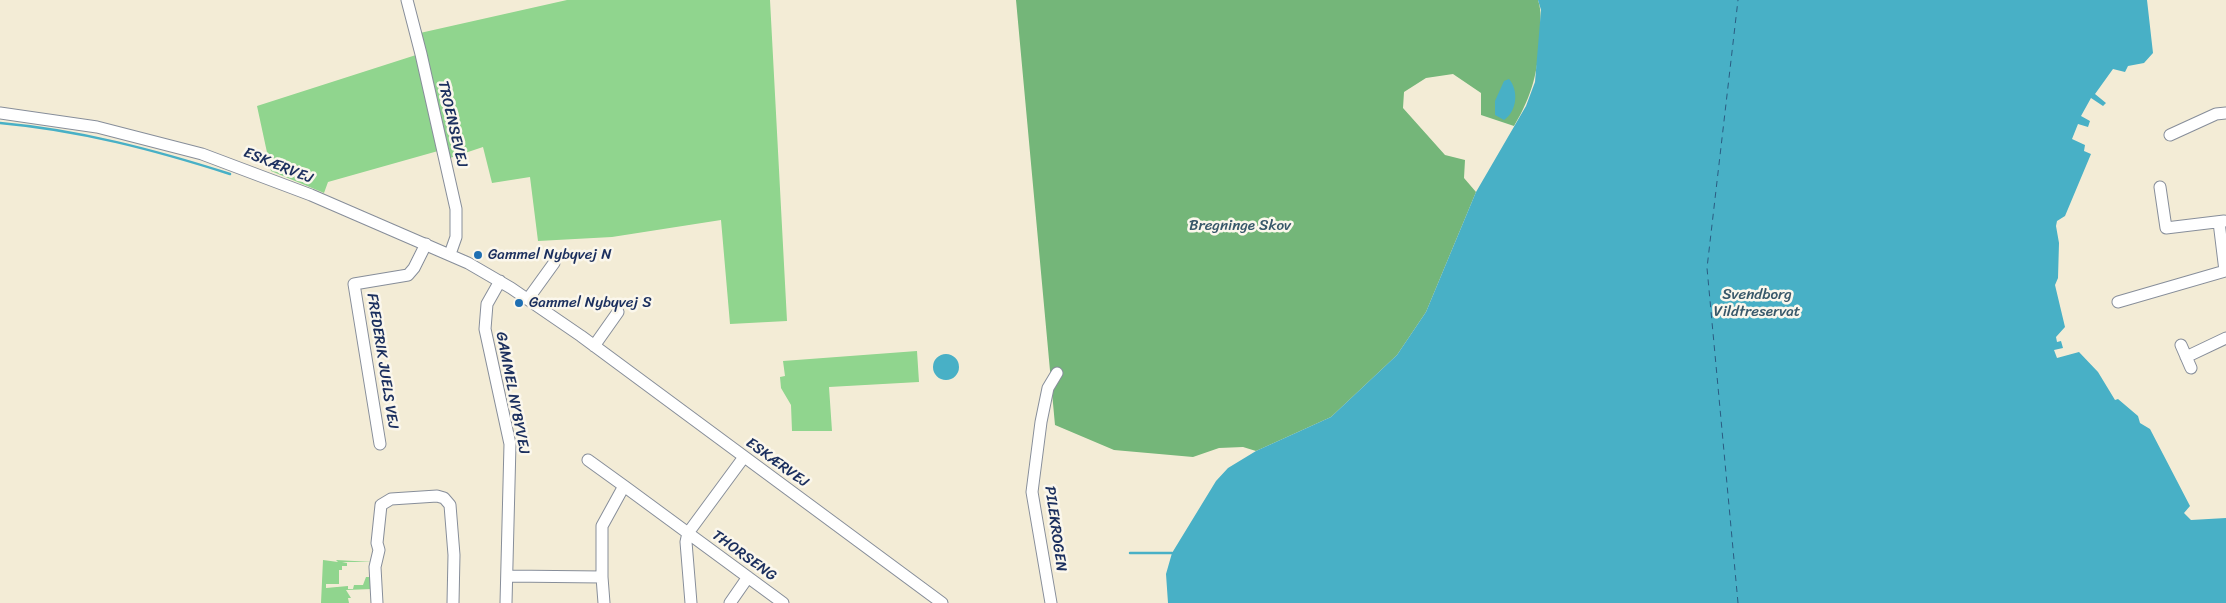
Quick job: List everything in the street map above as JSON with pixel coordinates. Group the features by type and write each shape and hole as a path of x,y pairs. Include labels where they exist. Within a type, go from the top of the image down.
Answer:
{"street":[{"name":"TROENSEVEJ","path":"407,0 456,209 456,237 450,254"},
{"name":"ESKÆRVEJ","path":"0,113 97,126 183,148 271,179 450,254 500,281 528,299 942,603"},
{"path":"2170,135 2216,114 2226,113"},
{"path":"2118,302 2173,282 2225,271 2222,221 2166,228 2160,187"},
{"name":"FREDERIK JUELS VEJ","path":"380,444 354,284 408,275 414,268 426,244"},
{"path":"528,299 554,263"},
{"name":"GAMMEL NYBYVEJ","path":"500,281 487,304 485,329 510,444 506,603"},
{"path":"594,346 618,312"},
{"path":"2186,356 2226,338"},
{"path":"2181,345 2191,368"},
{"name":"PILEKROGEN","path":"1051,603 1032,492 1041,422 1048,388 1057,373"},
{"name":"THORSENG","path":"688,533 744,457"},
{"name":"THORSENG","path":"588,460 783,603"},
{"path":"604,603 602,526 624,486"},
{"path":"376,603 375,567 378,560 377,543 381,505 391,498 437,496 444,498 450,505 454,555 453,603"},
{"path":"688,533 686,542 691,603"},
{"path":"507,576 602,576"},
{"path":"730,603 748,577"}],"green space":[{"path":"567,0 770,0 787,321 730,324 721,220 612,237 538,241 530,177 492,183 483,147 450,158 420,33"},
{"name":"Bregninge Skov","path":"1016,0 1538,0 1540,9 1539,47 1536,71 1530,93 1514,126 1481,115 1481,93 1453,74 1426,78 1404,92 1403,108 1445,155 1465,160 1464,178 1476,192 1426,312 1397,355 1331,417 1256,451 1243,447 1219,448 1193,457 1114,450 1055,425"},
{"path":"416,55 438,151 328,182 324,193 271,171 257,106"},
{"path":"917,351 919,382 829,387 832,431 792,431 791,405 781,388 780,377 785,376 783,361"},
{"path":"323,560 373,562 342,562 347,563 347,566 342,566 342,570 339,570 339,584 326,584 326,588 348,586 348,589 353,589 354,585 363,585 366,577 372,577 372,589 346,590 351,598 348,598 349,603 321,603"}],"water":[{"name":"Svendborg Vildtreservat","path":"1538,0 2147,0 2153,53 2144,63 2128,66 2125,72 2113,69 2095,94 2106,103 2103,106 2091,98 2081,116 2090,121 2088,127 2078,124 2072,139 2085,145 2084,151 2091,154 2065,216 2057,221 2056,226 2059,243 2058,278 2055,285 2065,327 2056,337 2057,342 2061,341 2063,348 2054,350 2057,358 2079,352 2098,372 2115,400 2118,399 2138,416 2140,423 2150,429 2190,506 2184,513 2191,520 2226,518 2226,603 1168,603 1166,574 1172,553 1216,481 1228,468 1256,451 1331,417 1397,355 1426,312 1476,192 1526,106 1535,82 1541,10"},
{"path":"1509,79 1514,89 1515,101 1512,111 1504,120 1495,115 1495,101 1504,81"},
{"path":"946,354 955,358 959,367 955,376 946,380 937,376 933,367 937,358"}],"waterway":[{"path":"0,123 29,126 116,142 230,174"},
{"path":"1130,553 1172,553"}],"ferry route":[{"path":"1738,0 1707,268 1738,603"}],"place":[{"name":"Gammel Nybyvej N","path":"478,255"},
{"name":"Gammel Nybyvej S","path":"519,303"}]}
